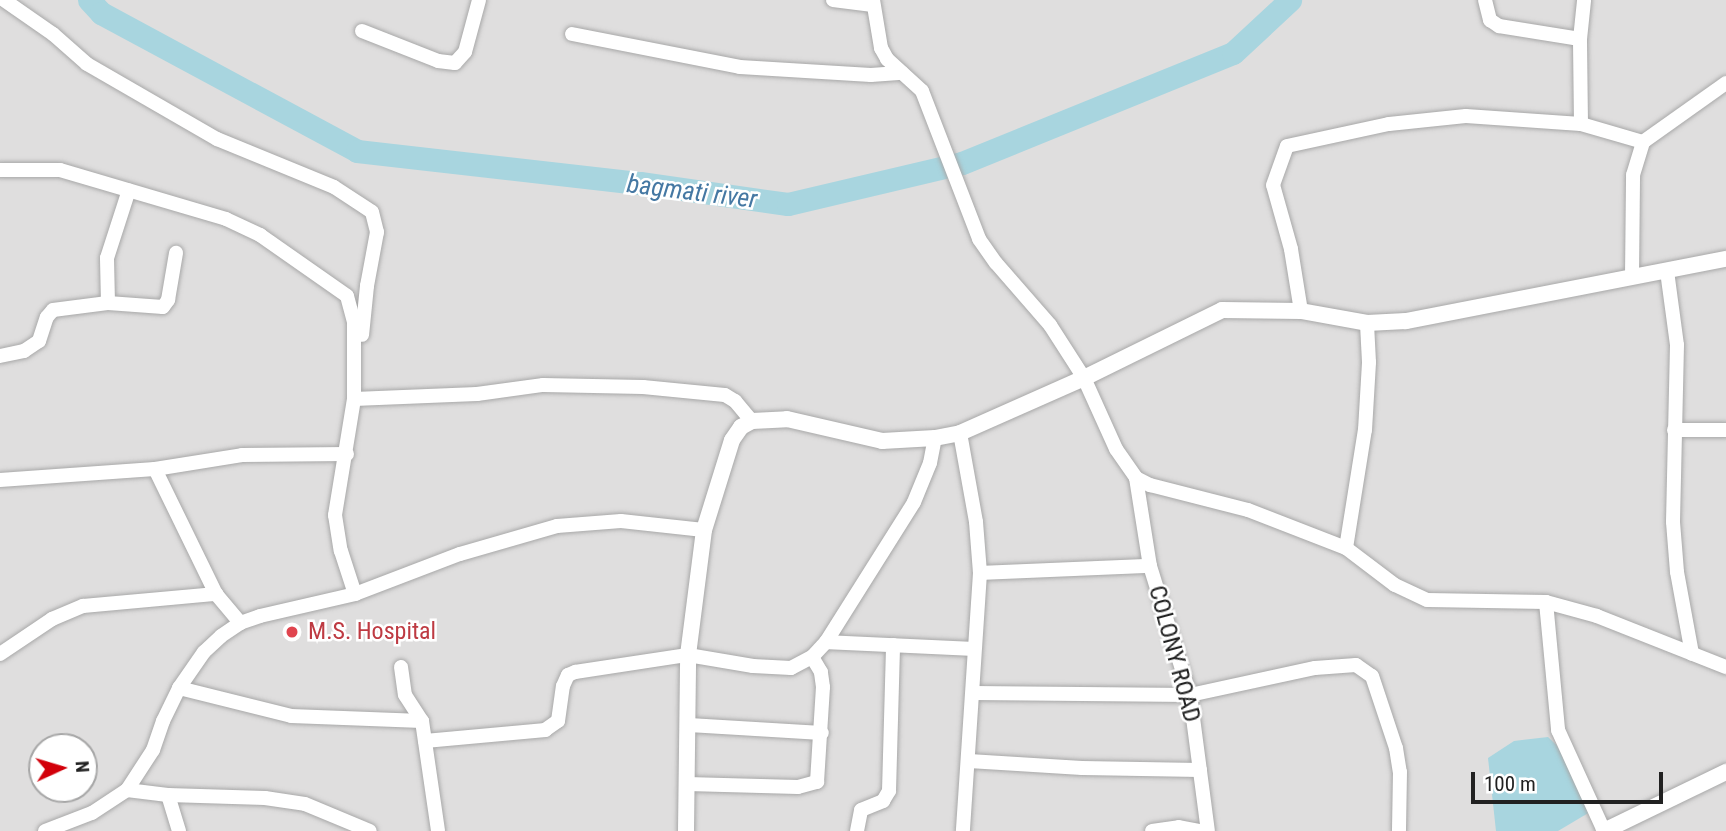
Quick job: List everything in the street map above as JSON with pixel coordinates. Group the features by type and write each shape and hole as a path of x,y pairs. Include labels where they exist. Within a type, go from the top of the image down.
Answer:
{"street":[{"path":"4,0 53,34 86,64 205,132 334,187 372,212 377,232 363,310 359,399 337,491 335,515 341,551 355,594"},
{"path":"362,31 438,61 456,63 465,52 480,0"},
{"path":"833,0 873,3 881,48 887,59 922,91 979,239 996,263 1050,325 1084,378 1116,449 1136,478 1150,485 1248,510 1346,548 1395,585 1427,600 1546,602 1597,615 1726,667"},
{"path":"1485,0 1490,20 1499,26 1580,39"},
{"path":"1581,124 1580,39 1584,0"},
{"path":"572,34 740,67 871,75 902,74"},
{"path":"1632,276 1633,175 1643,142 1726,83"},
{"path":"1301,311 1291,249 1273,185 1287,146 1389,124 1466,116 1581,124 1643,142"},
{"path":"0,170 60,170 226,219 260,235 340,289 351,305 359,399"},
{"path":"108,303 107,258 129,190"},
{"path":"0,356 24,351 39,341 47,317 53,310 108,303 154,307 166,304 176,253"},
{"path":"686,831 688,655 704,530 732,440 741,427 752,421 788,419 882,441 935,438 961,433 1084,378 1222,310 1301,311 1367,323 1406,321 1726,259"},
{"path":"1667,271 1677,345 1673,522 1677,572 1692,654"},
{"path":"1346,548 1368,398 1367,323"},
{"path":"359,399 477,394 543,385 643,387 725,396 735,401 752,421"},
{"path":"1674,430 1726,430"},
{"path":"961,433 976,522 980,573 963,831"},
{"path":"425,741 545,730 558,721 563,686 568,675 575,672 688,655 774,668 791,668 813,657 826,642 914,502 930,463 935,438"},
{"path":"0,480 155,469 242,455 348,454"},
{"path":"155,469 216,594 240,623"},
{"name":"COLONY ROAD","path":"1136,478 1150,566 1190,695 1208,831"},
{"path":"46,831 92,813 127,790 153,750 179,688 204,652 240,623 260,615 355,594 460,554 557,526 621,521 704,530"},
{"path":"980,573 1150,566"},
{"path":"0,654 51,619 83,606 216,594"},
{"path":"1546,602 1558,730 1604,831 1726,772"},
{"path":"826,642 973,649"},
{"path":"857,831 861,810 883,801 889,791 893,645"},
{"path":"687,784 812,785 819,777 823,679 813,657"},
{"path":"973,693 1190,695 1327,666 1348,664 1365,669 1372,676 1396,748 1401,772 1399,831"},
{"path":"401,667 405,695 422,721 438,831"},
{"path":"179,688 291,716 422,721"},
{"path":"689,725 822,733"},
{"path":"969,761 1082,768 1200,770"},
{"path":"127,790 168,795 265,798 305,804 370,831"},
{"path":"168,795 179,831"},
{"path":"1152,831 1180,827 1199,831"}],"shaded area":[{"path":"0,0 1726,0 1726,831 0,831"}],"water":[{"path":"1548,737 1568,756 1590,812 1558,831 1496,831 1488,758 1514,741"}],"waterway":[{"name":"bagmati river","path":"89,0 101,13 357,151 640,183 788,204 962,163 1233,53 1290,0"}],"place":[{"name":"M.S. Hospital","path":"292,632"}]}
